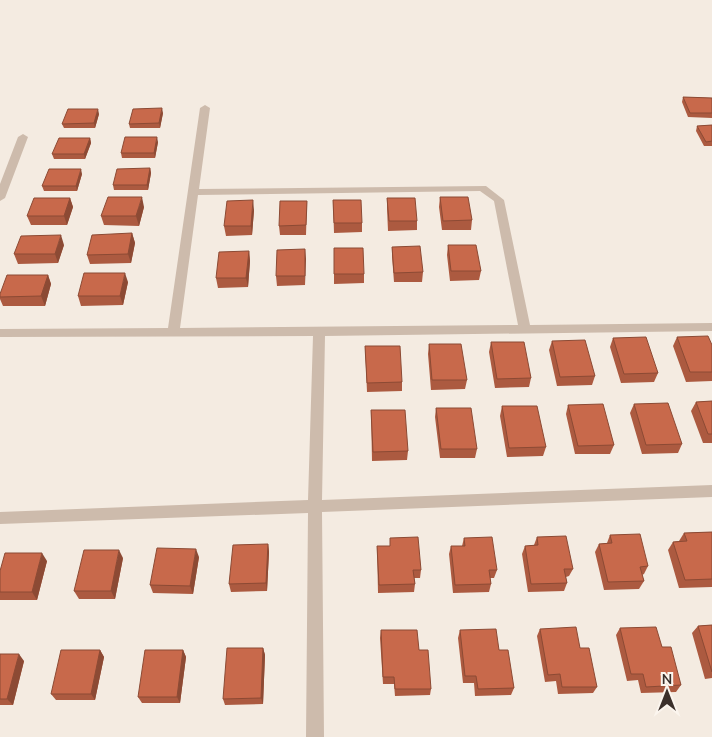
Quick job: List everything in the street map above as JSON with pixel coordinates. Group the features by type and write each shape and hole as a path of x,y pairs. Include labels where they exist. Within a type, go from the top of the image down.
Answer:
{"street":[{"path":"173,332 205,108"},
{"path":"0,198 23,137"},
{"path":"193,192 482,188 499,200 525,329"},
{"path":"0,333 319,332 712,327"},
{"path":"315,737 315,507 319,332"},
{"path":"0,518 712,492"}],"building":[{"path":"683,97 712,98 712,113 690,113"},
{"path":"162,108 159,123 129,124 133,109"},
{"path":"68,109 98,109 94,123 62,124"},
{"path":"712,125 712,141 706,142 697,126"},
{"path":"125,137 157,137 154,153 121,153"},
{"path":"59,138 90,138 84,154 52,154"},
{"path":"150,168 147,185 113,185 117,169"},
{"path":"49,169 81,169 76,186 42,186"},
{"path":"108,197 142,197 136,216 101,216"},
{"path":"440,197 468,197 472,220 443,221"},
{"path":"34,198 70,198 64,216 27,216"},
{"path":"387,198 415,198 417,221 389,221"},
{"path":"253,200 251,226 224,226 227,201"},
{"path":"333,200 361,200 362,223 334,223"},
{"path":"280,201 307,201 306,225 279,226"},
{"path":"132,233 128,254 87,255 92,235"},
{"path":"61,235 55,254 14,254 21,236"},
{"path":"448,245 476,245 481,271 451,271"},
{"path":"420,246 423,272 394,273 392,247"},
{"path":"334,248 363,248 364,274 334,274"},
{"path":"305,249 305,276 276,276 277,250"},
{"path":"249,251 246,278 216,278 219,252"},
{"path":"84,273 125,273 120,296 78,296"},
{"path":"7,275 48,275 41,296 0,297"},
{"path":"708,336 712,345 712,372 690,372 677,337"},
{"path":"646,337 658,373 624,374 613,338"},
{"path":"585,340 595,376 560,377 552,341"},
{"path":"491,342 524,342 531,378 497,379"},
{"path":"429,344 461,344 467,380 432,380"},
{"path":"365,346 400,346 402,382 367,383"},
{"path":"712,401 712,434 708,434 696,402"},
{"path":"668,403 682,444 646,445 634,404"},
{"path":"603,404 614,445 578,446 568,405"},
{"path":"502,406 537,406 546,447 509,448"},
{"path":"436,408 471,408 477,449 441,449"},
{"path":"371,410 405,410 408,451 373,452"},
{"path":"712,532 712,579 685,580 673,542 687,541 684,533"},
{"path":"640,534 648,566 640,567 644,581 608,582 599,544 612,543 610,535"},
{"path":"566,536 573,569 564,569 567,583 531,584 525,546 538,545 537,537"},
{"path":"418,537 421,570 413,570 415,584 379,585 377,546 390,546 390,538"},
{"path":"492,537 497,570 489,570 491,584 455,585 451,546 465,546 464,538"},
{"path":"268,544 266,583 229,584 233,545"},
{"path":"157,548 196,549 190,586 150,585"},
{"path":"84,550 119,550 111,591 74,591"},
{"path":"5,553 42,553 32,592 0,592 0,571"},
{"path":"712,625 712,672 698,626"},
{"path":"576,627 580,648 589,648 597,687 562,687 560,674 548,675 540,629"},
{"path":"656,627 662,647 671,647 681,685 646,687 643,674 631,674 620,628"},
{"path":"496,629 499,650 508,650 514,688 478,689 476,676 465,676 460,630"},
{"path":"381,630 417,630 419,650 428,650 431,689 395,689 394,677 383,677"},
{"path":"227,648 263,648 261,698 223,699"},
{"path":"61,650 100,650 91,694 51,694"},
{"path":"145,650 183,650 177,697 138,697"},
{"path":"0,654 19,654 7,699 0,699"}]}
